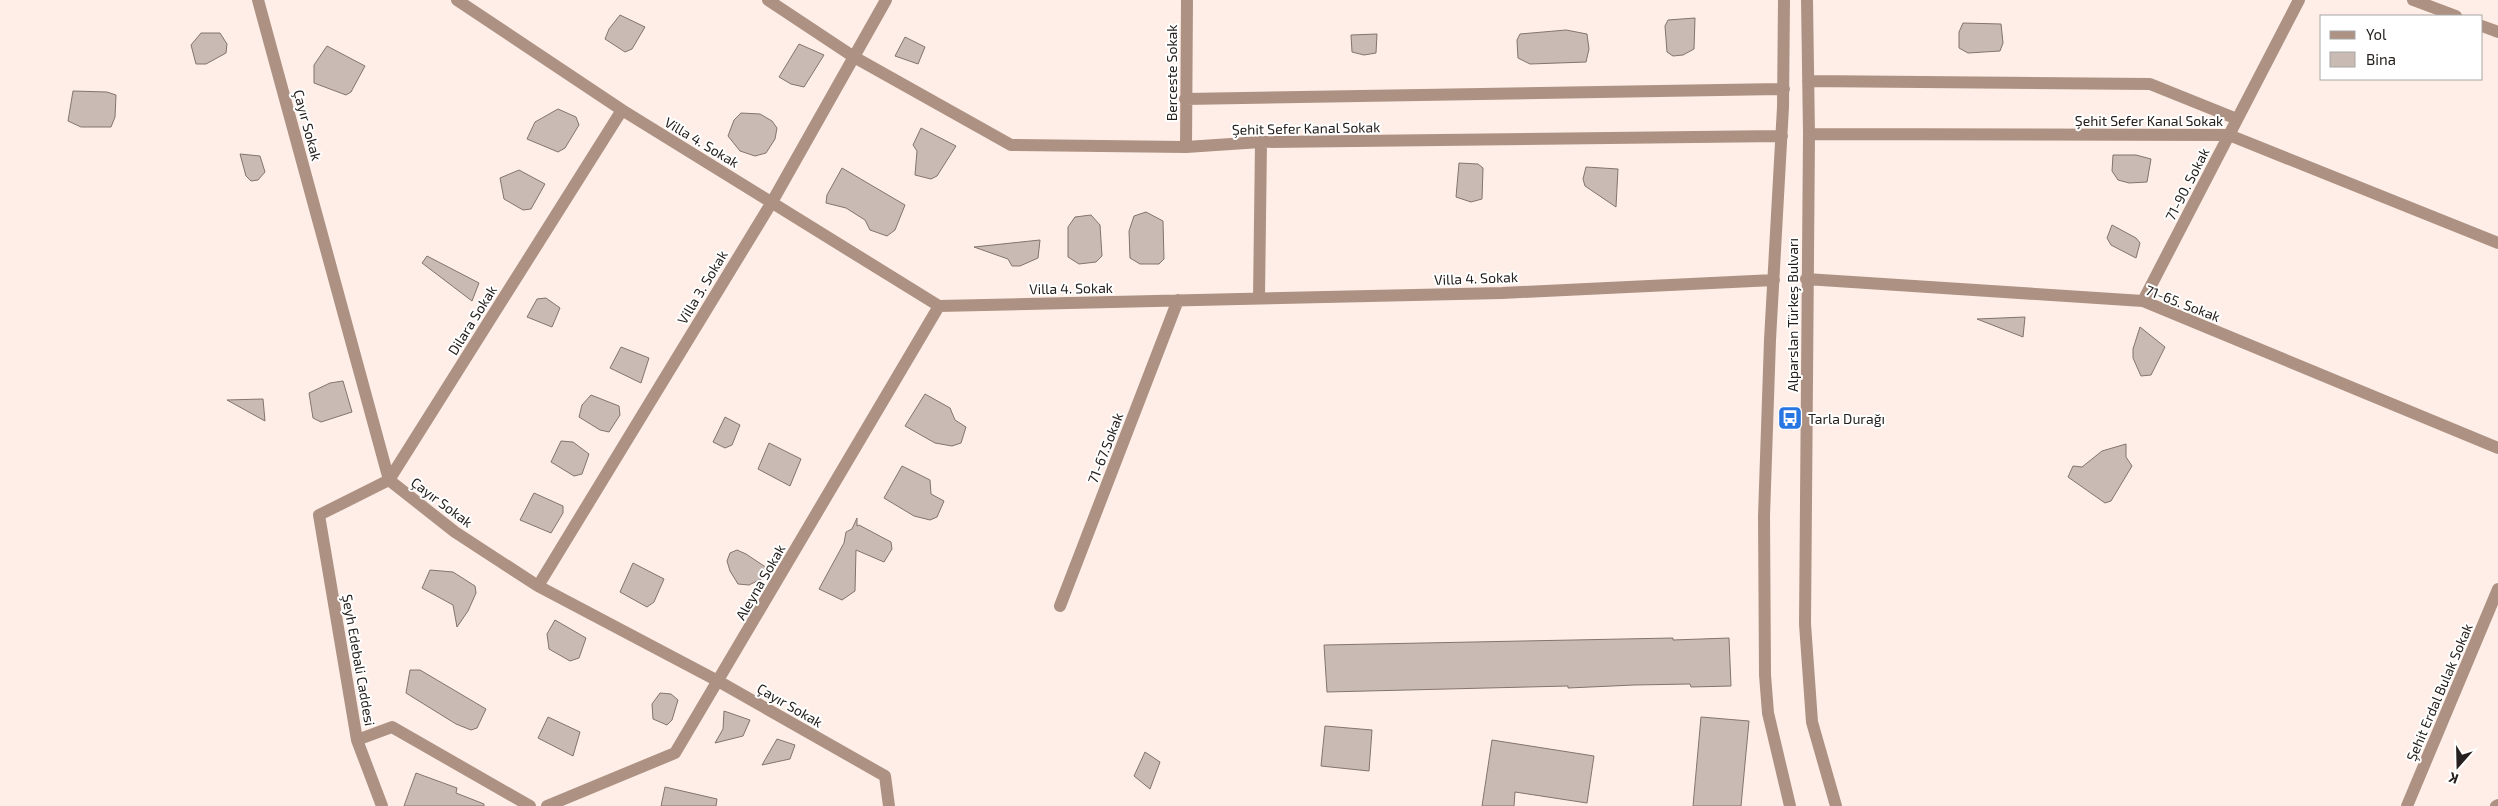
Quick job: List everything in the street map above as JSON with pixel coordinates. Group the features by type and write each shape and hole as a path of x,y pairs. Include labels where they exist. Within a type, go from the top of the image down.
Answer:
{"street":[{"name":"Çayır Sokak","path":"258,0 389,480 455,532 538,586 718,681 884,776 889,806"},
{"name":"Villa 4. Sokak","path":"457,0 622,110 939,306 1502,292 1774,280"},
{"name":"Şehit Sefer Kanal Sokak","path":"768,0 854,57 1011,145 1186,147 1261,142 1782,136"},
{"name":"Villa 3. Sokak","path":"538,586 772,202 886,0"},
{"name":"Berceste Sokak","path":"1186,147 1187,0"},
{"name":"Alparslan Türkeş Bulvarı","path":"1784,0 1784,89 1764,516 1765,675 1768,713 1790,806"},
{"name":"Alparslan Türkeş Bulvarı","path":"1807,0 1809,134 1806,279 1805,624 1812,722 1836,806"},
{"name":"71-90. Sokak","path":"2143,302 2299,0"},
{"path":"2413,0 2453,15"},
{"path":"2483,26 2498,32"},
{"name":"Şehit Sefer Kanal Sokak","path":"1808,81 2150,84 2237,119"},
{"path":"1185,99 1784,89"},
{"name":"Dilara Sokak","path":"389,480 622,110"},
{"name":"Şehit Sefer Kanal Sokak","path":"1809,134 2229,135 2498,243"},
{"path":"1259,298 1261,142"},
{"name":"71-65. Sokak","path":"1806,279 2143,302 2498,448"},
{"name":"71-67.Sokak","path":"1060,606 1178,300"},
{"name":"Aleyna Sokak","path":"547,806 675,753 939,306"},
{"name":"Şeyh Edebali Caddesi","path":"382,806 357,740 319,516 389,480"},
{"name":"Şehit Erdal Bulak Sokak","path":"2407,806 2498,589"},
{"path":"357,740 392,727 530,806"}],"building":[{"path":"620,15 645,27 632,49 625,52 605,39 609,29"},
{"path":"1695,18 1694,49 1683,55 1673,56 1667,52 1665,26 1668,20"},
{"path":"1963,23 2001,24 2003,43 2000,51 1968,53 1959,48 1959,32"},
{"path":"1566,30 1587,34 1589,49 1586,62 1530,64 1518,58 1517,40 1520,34"},
{"path":"201,33 220,33 227,44 226,53 206,64 196,64 191,45"},
{"path":"1377,34 1376,53 1364,55 1352,52 1351,35"},
{"path":"905,37 925,47 918,64 895,56"},
{"path":"799,44 824,55 804,87 791,84 779,77"},
{"path":"327,46 365,66 351,92 346,95 314,83 314,65"},
{"path":"73,91 107,92 116,95 115,117 111,127 81,127 68,121"},
{"path":"558,109 576,117 579,125 565,148 558,152 527,139 535,122"},
{"path":"741,113 760,114 772,121 777,128 775,139 766,153 755,156 740,151 728,136 734,120"},
{"path":"921,128 956,146 937,176 931,179 915,175 917,151 913,145"},
{"path":"240,154 260,156 265,172 258,180 251,181 246,176"},
{"path":"2113,155 2136,155 2151,159 2147,182 2129,183 2118,180 2112,171"},
{"path":"1459,163 1478,164 1483,168 1482,199 1471,202 1456,197"},
{"path":"1586,167 1618,169 1616,207 1585,186 1583,179"},
{"path":"842,168 905,205 895,230 887,236 870,230 865,220 846,208 826,203 827,195"},
{"path":"519,170 545,184 531,209 523,210 504,199 500,178"},
{"path":"1146,212 1163,221 1164,259 1159,264 1140,264 1130,258 1129,231 1134,216"},
{"path":"1091,215 1100,225 1102,256 1096,262 1079,264 1068,257 1068,227 1075,217"},
{"path":"2112,225 2136,238 2140,243 2136,258 2111,245 2107,238"},
{"path":"1040,240 1038,258 1020,266 1012,266 1008,259 974,247"},
{"path":"427,256 479,283 472,301 422,263"},
{"path":"546,298 560,308 552,327 527,317 537,299"},
{"path":"2025,317 2023,337 1977,319"},
{"path":"2140,327 2165,347 2151,375 2141,376 2133,358 2133,349"},
{"path":"621,347 649,358 641,383 610,368"},
{"path":"343,381 352,412 321,422 313,418 309,393 330,383"},
{"path":"925,394 950,408 955,420 966,427 961,443 952,446 935,443 905,426"},
{"path":"591,395 619,406 620,415 609,432 600,430 579,417 582,405"},
{"path":"263,399 265,421 227,400"},
{"path":"725,417 740,425 732,445 725,448 713,442"},
{"path":"561,441 573,442 589,454 582,474 574,476 551,462"},
{"path":"769,443 801,459 790,486 758,469"},
{"path":"2126,444 2126,457 2132,466 2111,501 2105,503 2068,477 2073,466 2082,467 2102,451"},
{"path":"902,466 930,480 931,494 944,501 937,517 930,520 914,516 884,498"},
{"path":"534,493 563,506 563,513 551,533 520,520"},
{"path":"857,518 857,526 859,525 891,542 892,549 884,562 856,550 855,591 842,600 819,589 844,543 846,532 852,529"},
{"path":"737,550 773,572 749,585 738,584 730,571 727,561 730,553"},
{"path":"633,563 664,579 654,602 647,607 620,592"},
{"path":"430,570 453,572 475,586 476,593 468,611 457,627 453,605 422,588"},
{"path":"555,620 586,638 579,658 570,661 549,649 547,634"},
{"path":"1673,638 1673,640 1729,638 1731,686 1691,687 1690,684 1327,692 1324,645"},
{"path":"410,670 420,670 486,709 477,728 471,730 456,724 406,693"},
{"path":"660,693 671,694 678,700 672,720 667,725 653,719 652,704"},
{"path":"724,711 750,720 743,736 715,743 723,729"},
{"path":"548,717 580,732 573,756 538,738"},
{"path":"1701,717 1749,721 1741,806 1693,806"},
{"path":"1325,726 1372,730 1369,771 1321,766"},
{"path":"777,739 795,745 790,759 762,765"},
{"path":"1492,740 1594,756 1587,803 1515,792 1514,806 1482,806"},
{"path":"1145,752 1160,762 1150,789 1134,776"},
{"path":"416,773 457,788 456,793 484,804 484,806 404,806"},
{"path":"665,787 717,799 716,806 661,806"}],"place":[{"name":"Tarla Durağı","path":"1790,418"}]}
